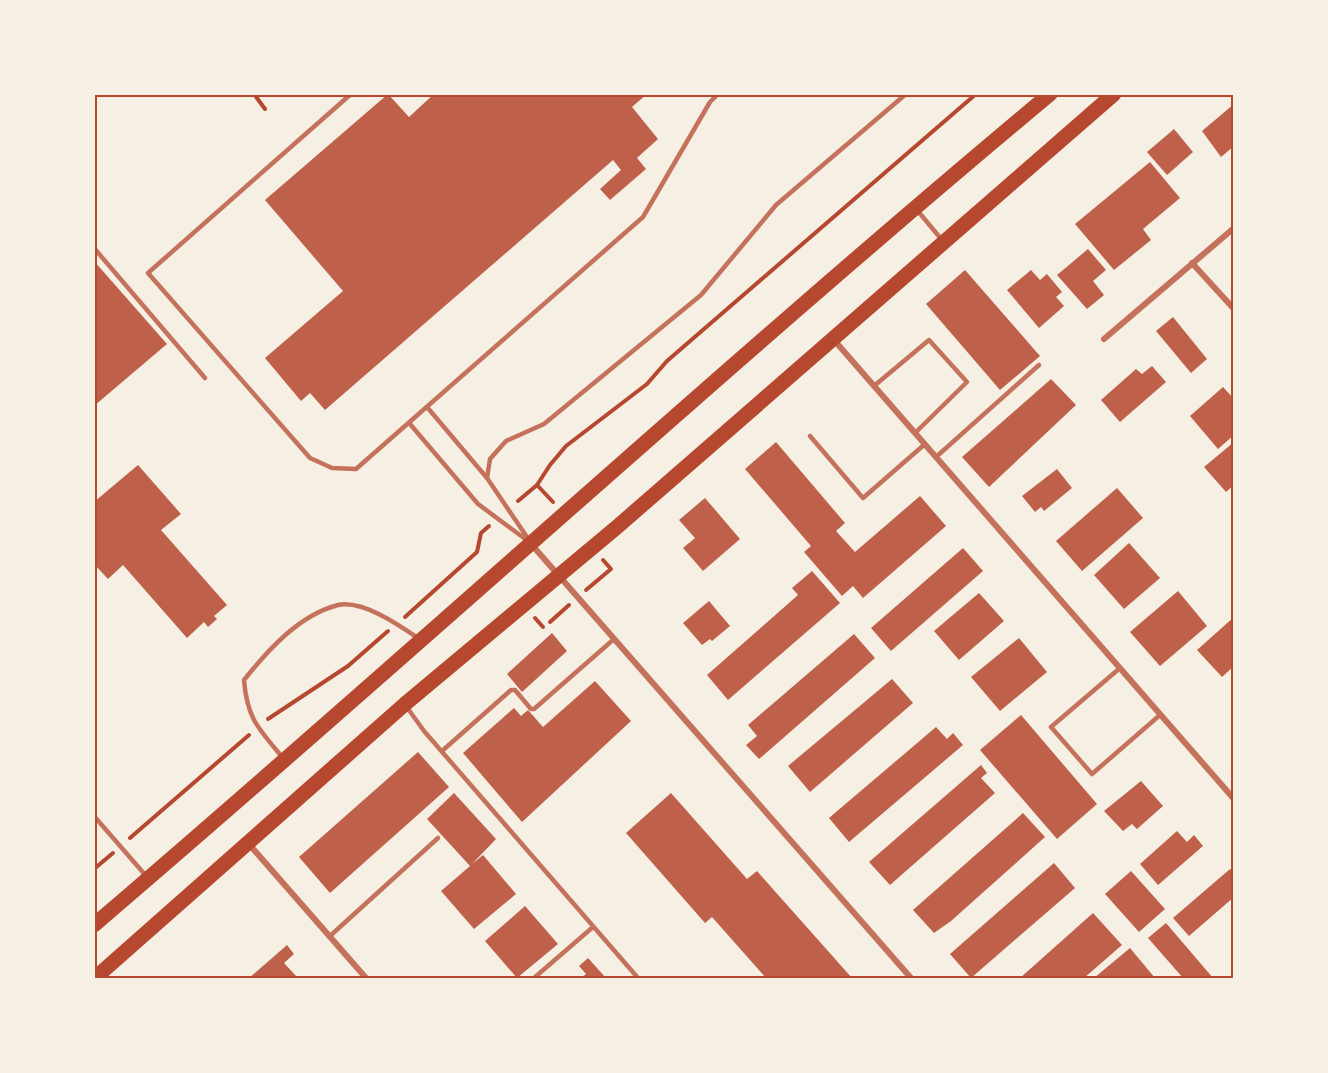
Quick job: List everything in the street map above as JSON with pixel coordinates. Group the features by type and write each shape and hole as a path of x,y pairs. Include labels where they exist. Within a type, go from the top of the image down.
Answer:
{"main road":[{"path":"94,925 532,545 914,207 1050,94"},
{"path":"95,978 405,704 559,575 1114,94"}],"street":[{"path":"1104,339 1233,228"},
{"path":"1192,263 1233,309"},
{"path":"832,338 1233,799"},
{"path":"532,545 911,978"},
{"path":"247,842 366,978"}],"lane":[{"path":"351,94 148,273 310,458 332,468 356,469 410,424 643,217 710,102 718,94"},
{"path":"487,478 490,459 506,441 544,424 701,295 776,205 906,94"},
{"path":"914,207 944,242"},
{"path":"94,248 205,378"},
{"path":"874,386 929,340 967,382 915,433"},
{"path":"936,457 1039,365"},
{"path":"427,407 487,478 532,545"},
{"path":"410,424 478,504 532,545"},
{"path":"810,436 863,498 925,444"},
{"path":"285,760 258,727 246,704 244,680 262,657 285,635 316,615 340,605 361,608 397,623 422,641"},
{"path":"442,751 511,690 515,690 531,709 534,709 614,639"},
{"path":"1120,668 1051,727 1092,774 1160,715"},
{"path":"405,704 442,751 638,978"},
{"path":"94,816 148,879"},
{"path":"330,936 438,838"},
{"path":"534,978 593,927"}],"path":[{"path":"254,94 265,109"},
{"path":"522,498 537,485 550,465 567,447 647,384 667,361 975,94"},
{"path":"94,869 258,727 348,666 477,552 481,533"}],"building":[{"path":"388,94 409,117 434,94 647,94 632,107 658,139 637,158 646,169 610,200 600,189 621,170 613,160 325,410 310,393 301,401 265,358 343,291 265,200"},
{"path":"1234,104 1234,146 1221,157 1202,131"},
{"path":"1174,129 1193,152 1167,175 1147,152"},
{"path":"1150,162 1180,198 1143,229 1151,240 1114,270 1075,224"},
{"path":"1088,249 1106,270 1093,281 1104,295 1087,309 1057,275"},
{"path":"94,261 167,344 94,406"},
{"path":"965,270 1040,356 1000,390 926,304"},
{"path":"1031,270 1040,280 1047,274 1062,292 1056,297 1064,306 1039,328 1007,290"},
{"path":"1173,317 1207,359 1191,373 1156,331"},
{"path":"1152,366 1166,382 1120,422 1101,400 1136,369 1142,374"},
{"path":"1051,379 1076,405 989,487 962,457"},
{"path":"1223,387 1234,399 1234,435 1218,449 1190,416"},
{"path":"776,442 845,523 836,531 855,552 920,496 946,526 863,598 853,586 842,596 804,552 811,546 745,469"},
{"path":"1234,442 1234,485 1226,492 1204,467"},
{"path":"138,465 181,514 161,530 227,605 214,616 217,619 208,627 204,622 187,638 123,565 108,579 94,564 94,502"},
{"path":"1057,469 1072,488 1044,511 1041,507 1035,512 1022,496"},
{"path":"1117,488 1143,518 1082,571 1056,541"},
{"path":"705,498 740,539 703,571 683,548 695,538 679,520"},
{"path":"1129,543 1160,578 1124,609 1094,575"},
{"path":"963,548 983,571 891,651 871,628"},
{"path":"812,571 840,603 728,700 707,675 798,595 792,588"},
{"path":"1178,591 1207,626 1160,666 1130,632"},
{"path":"979,593 1004,621 959,660 934,631"},
{"path":"709,601 730,626 712,641 710,639 702,645 683,623"},
{"path":"1234,617 1234,666 1222,677 1197,650"},
{"path":"552,633 567,651 522,692 507,674"},
{"path":"854,634 875,658 759,759 746,745 757,736 748,725"},
{"path":"1019,638 1047,672 1000,711 971,677"},
{"path":"892,679 913,703 810,792 788,766"},
{"path":"595,681 631,721 522,822 463,753 514,708 521,716 528,710 543,727"},
{"path":"1021,715 1097,804 1057,839 980,750"},
{"path":"936,727 947,739 953,733 963,745 849,842 829,818"},
{"path":"418,752 449,787 330,893 299,857"},
{"path":"981,765 987,773 981,778 995,793 890,885 869,862"},
{"path":"1141,781 1163,806 1137,829 1132,824 1123,831 1104,811"},
{"path":"454,793 496,839 472,864 483,855 516,894 474,929 441,891 470,866 427,819"},
{"path":"671,793 747,879 757,871 852,978 766,978 712,917 705,923 626,833"},
{"path":"1023,813 1045,837 951,921 934,933 913,910"},
{"path":"1177,831 1187,842 1194,835 1203,846 1158,885 1140,864"},
{"path":"1054,863 1075,888 971,978 950,954"},
{"path":"1230,869 1234,872 1234,897 1189,936 1173,918"},
{"path":"1131,871 1165,909 1139,932 1105,894"},
{"path":"525,906 558,944 517,978 485,941"},
{"path":"1093,913 1122,945 1084,978 1020,978"},
{"path":"1166,923 1213,978 1183,978 1148,938"},
{"path":"287,945 294,954 284,963 298,978 249,978"},
{"path":"1130,948 1155,978 1094,978"},
{"path":"588,958 606,978 581,978 586,974 579,966"}]}
